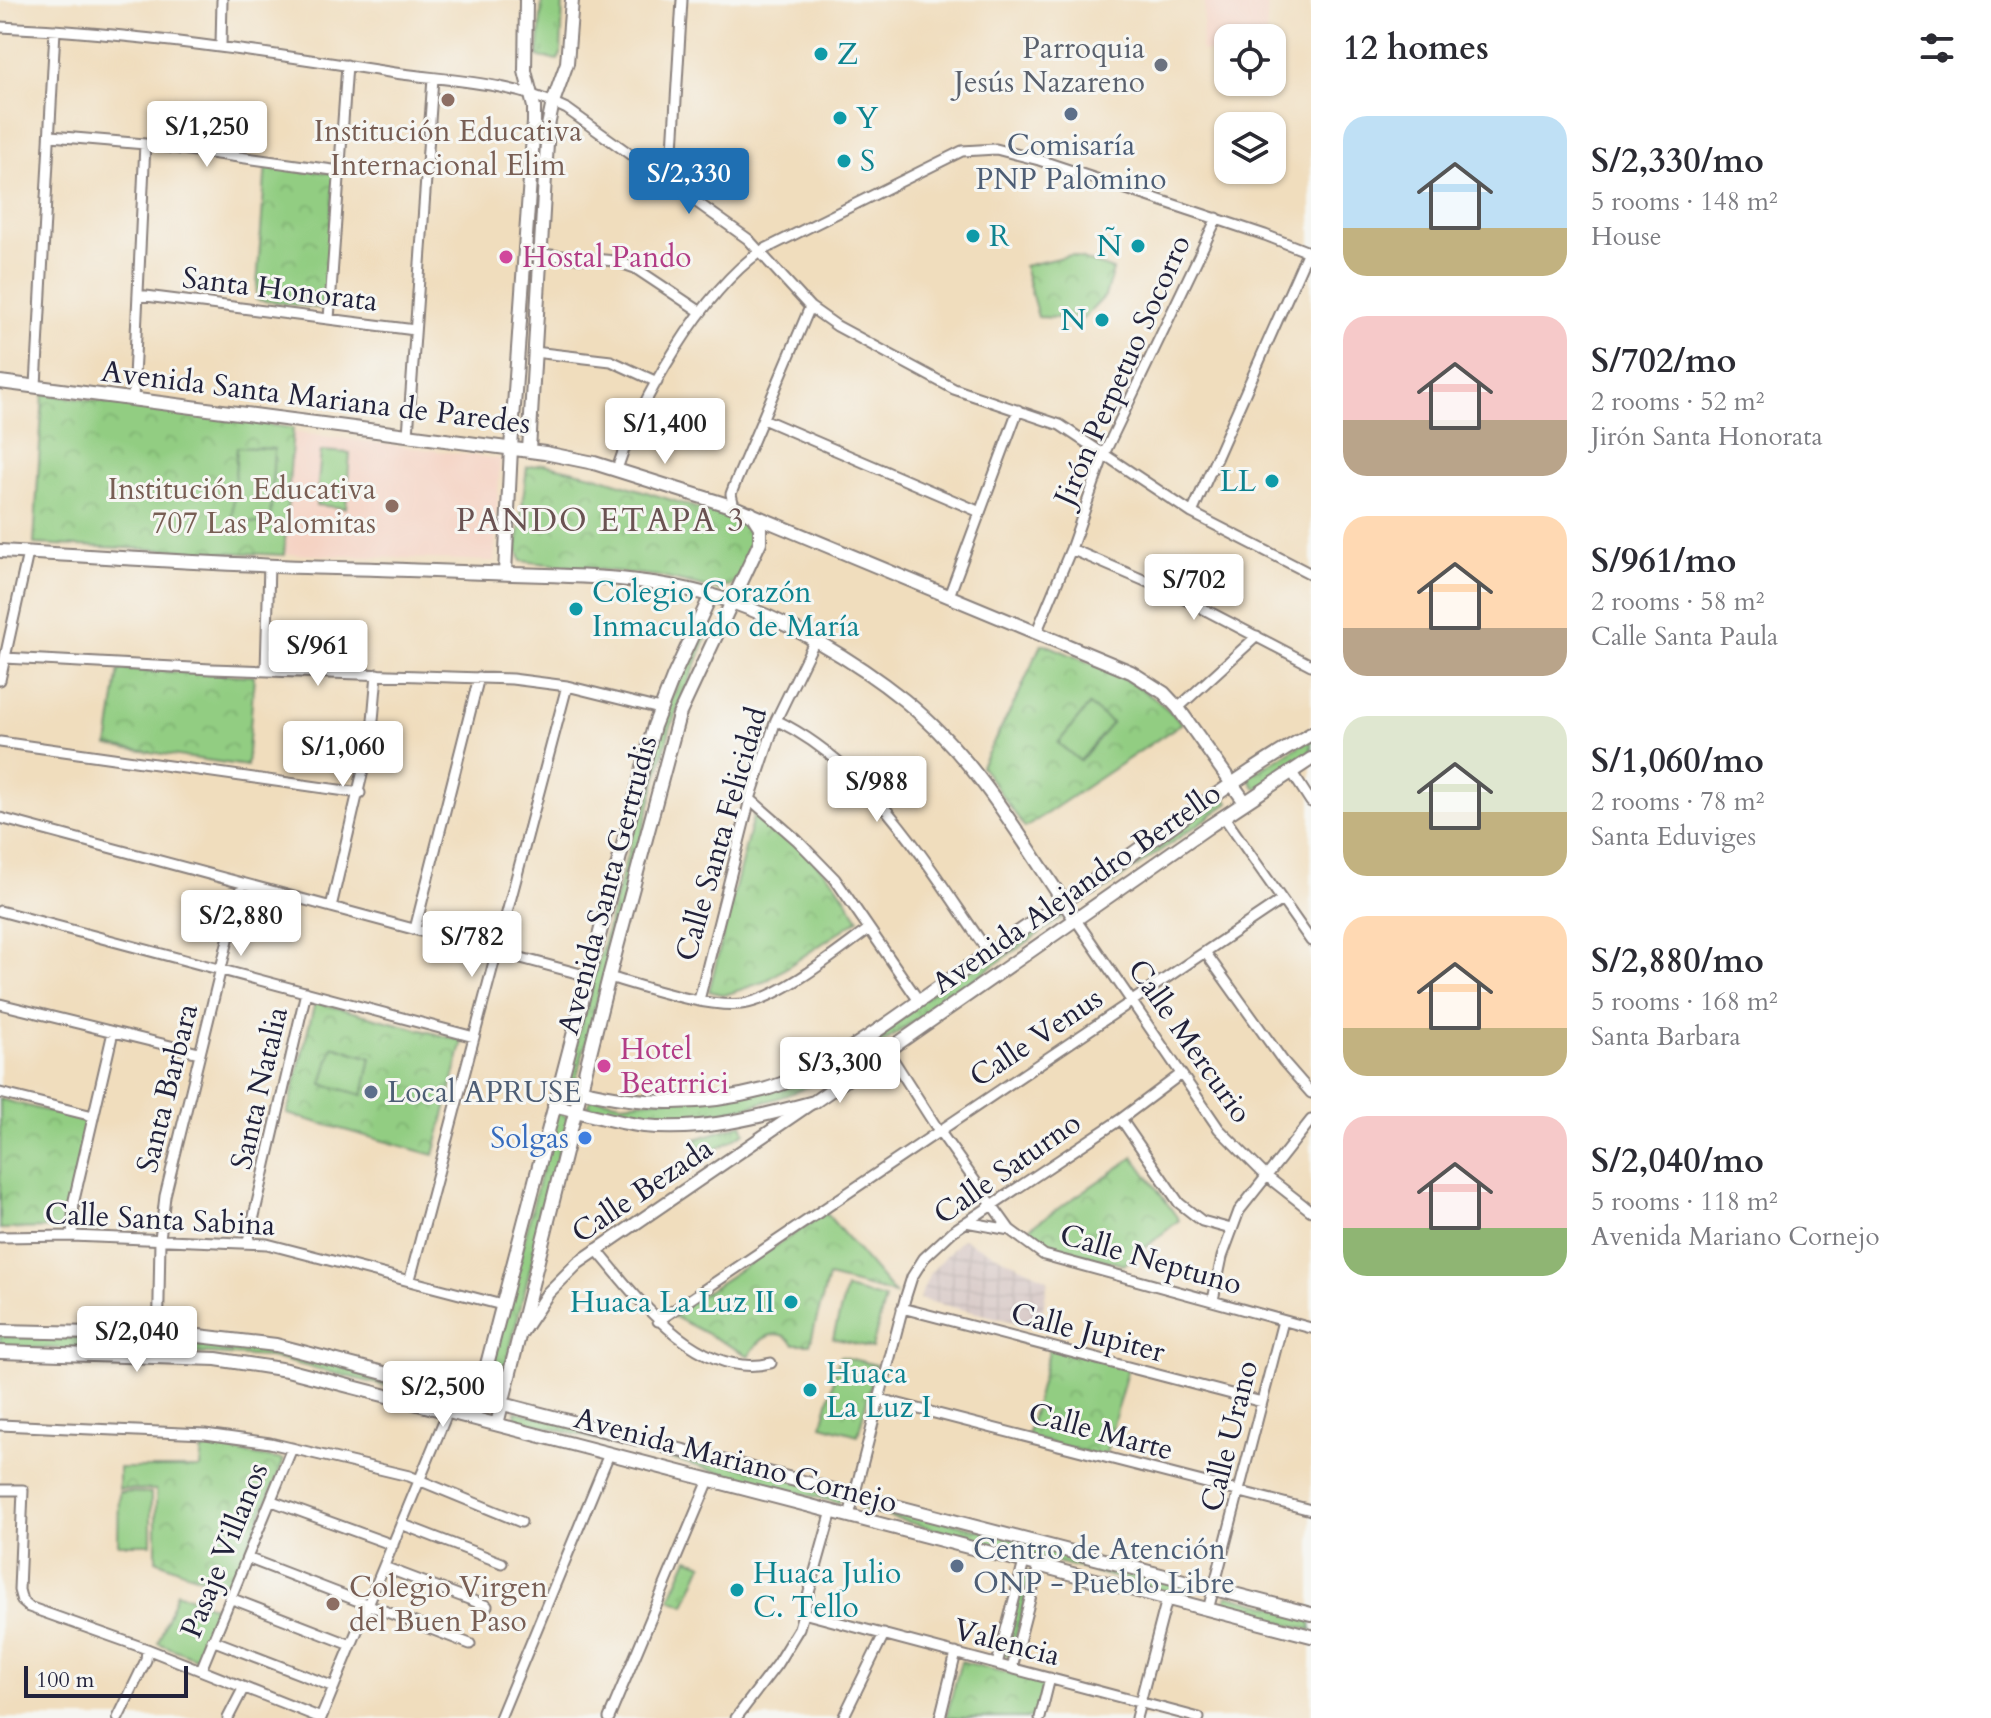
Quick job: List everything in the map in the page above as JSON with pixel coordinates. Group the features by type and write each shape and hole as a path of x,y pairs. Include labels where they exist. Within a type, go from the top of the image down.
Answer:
{"main road":[{"path":"505,573 534,122 525,71 526,0"},
{"path":"529,450 548,126 567,63 572,0"},
{"name":"Avenida Santa Mariana de Paredes","path":"0,382 529,450 617,469 734,507 951,590 1131,672 1164,693 1178,708 1245,802"},
{"name":"Avenida Santa Gertrudis","path":"497,1424 609,977 679,715 760,542 760,527 751,513"},
{"path":"0,551 633,580 732,602 815,640 872,676 935,728 976,772 1076,920"},
{"name":"Avenida Santa Gertrudis","path":"473,1418 660,709 711,595"},
{"name":"Avenida Alejandro Bertello","path":"559,1085 624,1100 673,1103 732,1097 766,1089 828,1061 1064,902 1232,783 1311,734"},
{"name":"Avenida Alejandro Bertello","path":"554,1105 631,1124 692,1127 760,1117 814,1102 1311,759"},
{"name":"Avenida Mariano Cornejo","path":"0,1331 158,1334 276,1345 1311,1614"},
{"name":"Avenida Mariano Cornejo","path":"0,1352 158,1356 262,1365 1311,1636"}],"street":[{"path":"221,45 222,0"},
{"path":"671,183 682,0"},
{"path":"0,27 221,45 531,94 553,102 671,183 761,251 810,307 837,326 954,389 1060,425 1192,513 1311,574"},
{"path":"36,386 55,30"},
{"path":"329,319 347,65"},
{"path":"408,435 433,78"},
{"path":"51,136 145,144 340,171"},
{"path":"133,399 145,144"},
{"path":"617,469 625,445 657,382 724,281 761,251 945,157 978,148 996,149 1217,218 1309,252 1192,513"},
{"name":"Jirón Perpetuo Socorro","path":"1037,631 1071,549 1104,454 1217,218"},
{"path":"540,254 615,261 635,268 701,312"},
{"name":"Santa Honorata","path":"138,295 415,330"},
{"path":"734,507 731,494 810,307"},
{"path":"534,352 611,361 657,382"},
{"path":"951,590 1018,410"},
{"path":"763,419 980,512"},
{"path":"1071,549 1171,592 1311,665"},
{"path":"0,680 28,553"},
{"path":"266,670 269,565"},
{"path":"1178,708 1257,636"},
{"name":"Calle Santa Felicidad","path":"699,1000 750,799 776,720 815,640"},
{"path":"5,658 479,677 567,686 660,709"},
{"path":"331,907 360,793 372,732 377,674"},
{"path":"415,929 479,677"},
{"path":"410,1279 567,686"},
{"path":"776,720 826,750 884,806 913,842 989,953"},
{"path":"0,742 360,793"},
{"path":"1291,771 1311,802"},
{"path":"750,799 835,879 919,1001"},
{"path":"1224,817 1311,941"},
{"path":"0,818 588,976"},
{"name":"Santa Barbara","path":"158,1356 160,1239 165,1196 242,883"},
{"name":"Calle Venus","path":"658,1321 1282,900"},
{"path":"0,911 474,1037"},
{"name":"Calle Mercurio","path":"1076,920 1219,1129 1265,1175 1311,1211"},
{"path":"609,977 721,1005 746,1004 766,997 869,929"},
{"path":"1205,952 1283,1061 1311,1093"},
{"name":"Santa Natalia","path":"248,1242 306,992"},
{"path":"0,1004 199,1053"},
{"path":"72,1236 74,1200 113,1032"},
{"name":"Calle Neptuno","path":"887,1050 1010,1230 1044,1255 1311,1328"},
{"name":"Calle Saturno","path":"849,1516 902,1308 912,1277 924,1258 966,1222 1121,1119 1181,1074"},
{"path":"0,1093 93,1116"},
{"name":"Calle Bezada","path":"518,1338 562,1277 596,1249 814,1102"},
{"path":"1121,1119 1179,1203 1202,1221 1231,1229"},
{"path":"1213,1300 1231,1229 1239,1211 1311,1120"},
{"path":"966,1222 1010,1230"},
{"name":"Calle Santa Sabina","path":"0,1237 72,1236 248,1242 281,1246 502,1305"},
{"path":"596,1249 658,1321 691,1345 718,1358 754,1367 771,1363"},
{"name":"Calle Jupiter","path":"902,1308 1262,1402"},
{"name":"Calle Urano","path":"1208,1610 1283,1321"},
{"name":"Calle Marte","path":"880,1399 1311,1510"},
{"path":"0,1490 23,1490 19,1581 22,1601 45,1613 147,1649 321,1718 448,1411"},
{"path":"0,1425 205,1434 292,1448 419,1481 521,1522"},
{"name":"Pasaje Villanos","path":"201,1670 292,1448"},
{"path":"500,1718 609,1454"},
{"path":"609,1718 709,1480"},
{"path":"272,1501 393,1545"},
{"path":"736,1718 791,1642 803,1613 832,1511"},
{"path":"401,1524 502,1563"},
{"path":"247,1558 470,1644"},
{"path":"997,1664 1024,1562"},
{"path":"1012,1668 1039,1565"},
{"path":"384,1567 487,1606"},
{"path":"230,1598 351,1645"},
{"path":"1136,1718 1167,1599"},
{"name":"Valencia","path":"803,1613 1199,1718"},
{"path":"843,1718 884,1634"},
{"path":"212,1640 334,1687"},
{"path":"118,1718 146,1660 147,1649"},
{"path":"940,1718 956,1653"},
{"path":"1040,1718 1050,1678"},
{"path":"228,1718 243,1689"}],"shaded area":[{"path":"1205,0 1268,0 1267,24 1214,24 1214,52 1201,51"},
{"name":"Institución Educativa 707 Las Palomitas","path":"292,432 500,459 494,561 284,554"},
{"path":"962,1239 1048,1279 1040,1328 919,1299 930,1273"}],"green space":[{"path":"542,0 563,0 561,54 558,60 538,57"},
{"path":"266,162 334,174 325,309 256,300"},
{"path":"1071,255 1113,270 1105,296 1083,319 1038,317 1024,266"},
{"path":"43,394 293,428 284,555 34,544"},
{"path":"237,447 274,449 270,524 232,521"},
{"path":"321,451 350,453 346,508 316,505"},
{"path":"544,464 596,476 744,523 754,540 738,578 731,586 719,586 720,591 657,576 521,561 517,548 527,467"},
{"path":"709,608 718,609 671,726 576,1080 567,1077 665,716"},
{"path":"1041,644 1135,685 1182,723 1025,828 981,766"},
{"path":"119,669 254,676 247,766 108,746"},
{"path":"1089,705 1112,723 1080,761 1058,743"},
{"path":"1311,739 1311,756 1256,789 1248,777"},
{"path":"1224,795 1229,803 1095,896 1088,887"},
{"path":"754,813 796,843 835,882 859,919 766,981 725,995 709,991"},
{"path":"1055,910 1063,917 851,1065 821,1081 757,1104 690,1116 622,1113 588,1106 592,1097 622,1103 793,1086"},
{"path":"315,1002 463,1041 434,1155 287,1114"},
{"path":"333,1046 371,1058 363,1095 322,1084"},
{"path":"0,1099 86,1121 65,1228 0,1229"},
{"path":"562,1113 568,1119 500,1388 496,1390 489,1385 555,1114"},
{"path":"742,1124 745,1132 702,1158 696,1139"},
{"path":"1134,1157 1179,1220 1124,1265 1058,1248 1027,1230"},
{"path":"826,1213 895,1294 828,1277 810,1344 794,1344 788,1338 775,1334 763,1339 749,1356 671,1315"},
{"path":"846,1289 885,1299 872,1348 833,1338"},
{"path":"0,1336 153,1340 154,1345 130,1350 0,1347"},
{"path":"195,1340 239,1342 471,1397 472,1403 442,1400 269,1357 170,1352 170,1345"},
{"path":"1050,1347 1128,1367 1105,1457 1027,1437"},
{"path":"840,1356 876,1365 858,1435 822,1425"},
{"path":"515,1411 842,1492 839,1503 516,1419"},
{"path":"202,1446 284,1460 230,1590 156,1560 156,1490 119,1489 119,1468 200,1468"},
{"path":"119,1492 151,1493 151,1544 118,1544"},
{"path":"860,1503 878,1504 1195,1584 1191,1596 1158,1589 859,1509"},
{"path":"688,1558 703,1564 685,1605 670,1599"},
{"path":"1024,1570 1031,1576 1012,1652 1008,1656 1001,1653"},
{"path":"177,1592 219,1609 200,1660 158,1643"},
{"path":"1227,1595 1311,1617 1311,1630 1224,1607"},
{"path":"961,1661 1044,1683 1035,1718 946,1718"}],"place":[{"name":"Z","path":"821,54"},
{"name":"Parroquia Jesús Nazareno","path":"1161,65"},
{"name":"Institución Educativa Internacional Elim","path":"448,100"},
{"name":"Comisaría PNP Palomino","path":"1071,114"},
{"name":"Y","path":"840,118"},
{"name":"S","path":"844,161"},
{"name":"R","path":"973,236"},
{"name":"Ñ","path":"1138,246"},
{"name":"Hostal Pando","path":"506,257"},
{"name":"N","path":"1102,320"},
{"name":"LL","path":"1272,481"},
{"name":"Institución Educativa 707 Las Palomitas","path":"392,506"},
{"name":"Colegio Corazón Inmaculado de María","path":"576,609"},
{"name":"Hotel Beatrrici","path":"604,1066"},
{"name":"Local APRUSE","path":"371,1092"},
{"name":"Solgas","path":"585,1138"},
{"name":"Huaca La Luz II","path":"791,1302"},
{"name":"Huaca La Luz I","path":"810,1390"},
{"name":"Centro de Atención ONP - Pueblo Libre","path":"957,1566"},
{"name":"Huaca Julio C. Tello","path":"737,1590"},
{"name":"Colegio Virgen del Buen Paso","path":"333,1604"}],"district":[{"name":"PANDO ETAPA 3","path":"601,520"}]}
